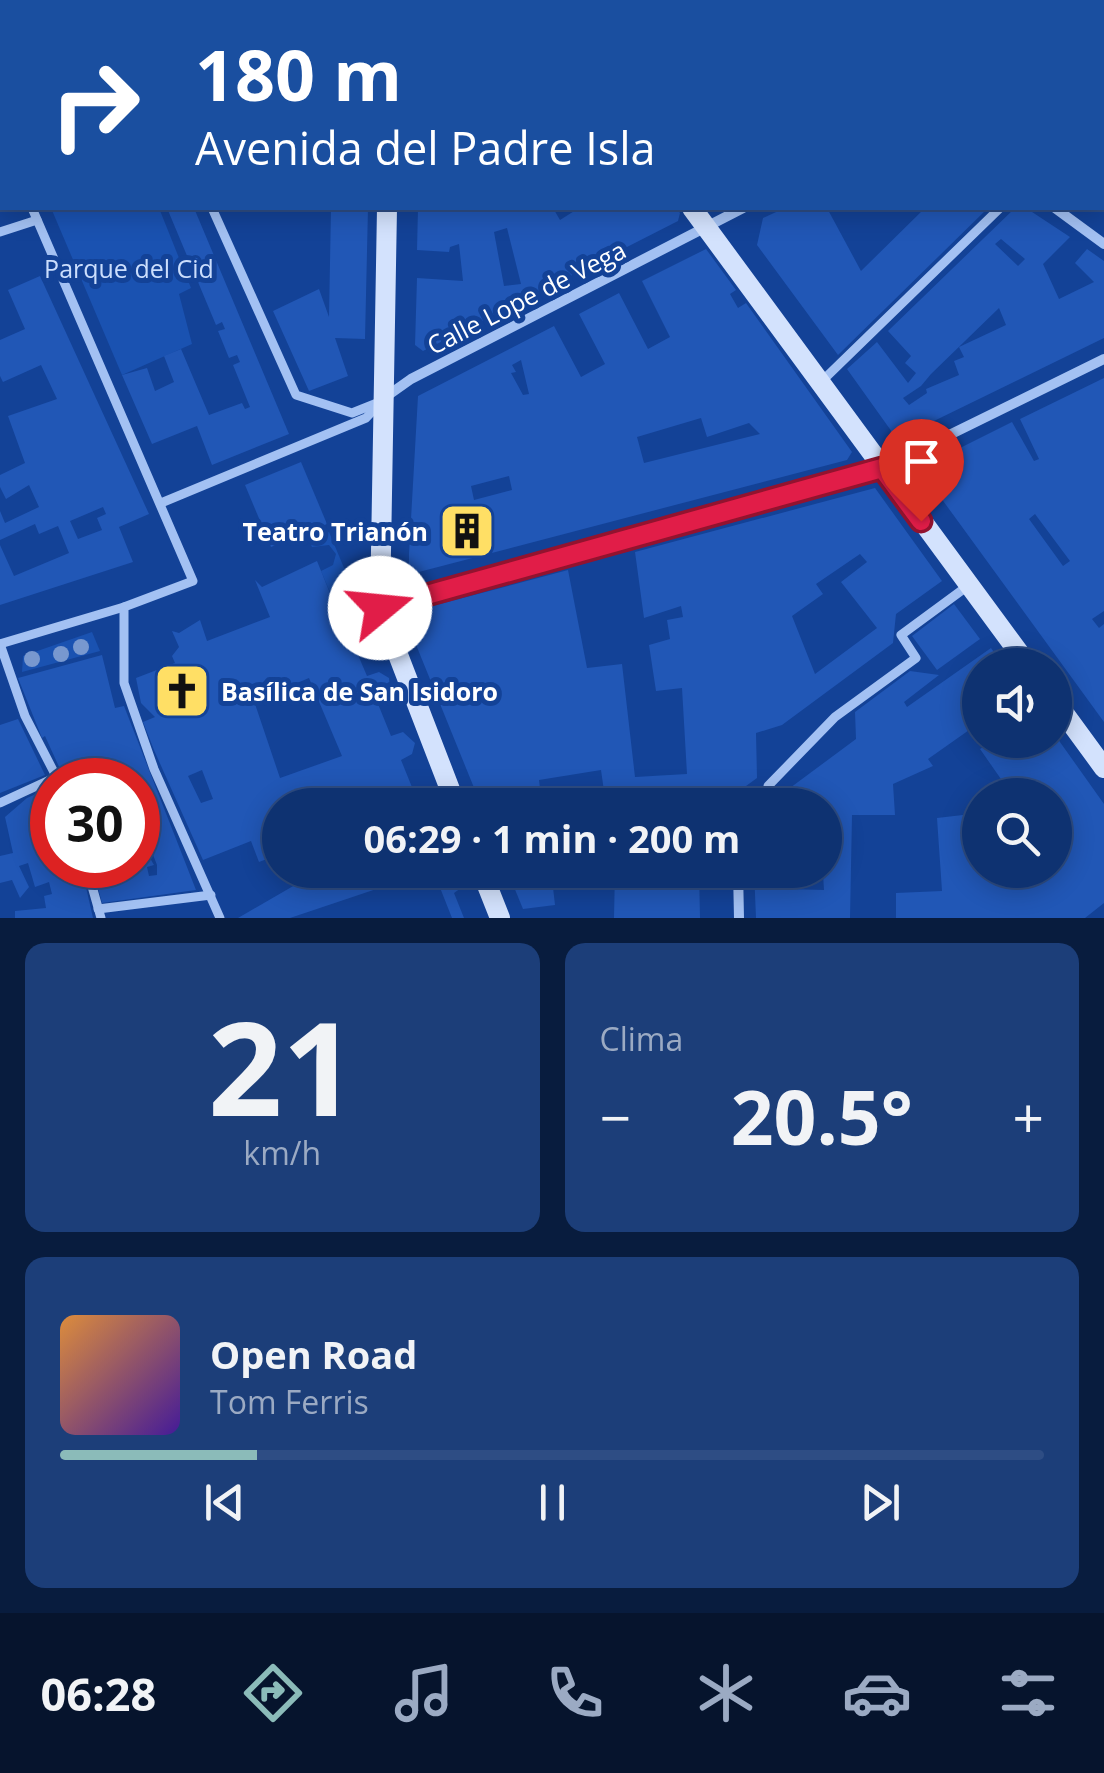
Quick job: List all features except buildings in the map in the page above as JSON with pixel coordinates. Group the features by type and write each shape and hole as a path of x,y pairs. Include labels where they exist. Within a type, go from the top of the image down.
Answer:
{"main road":[{"path":"388,210 380,608 449,788"},
{"path":"693,210 1015,648"},
{"path":"1072,724 1104,768"},
{"path":"489,888 500,918"}],"street":[{"path":"33,210 193,581 124,608 0,644 48,758"},
{"path":"213,210 296,395 352,413 382,400"},
{"name":"Calle Lope de Vega","path":"382,400 410,379 740,210"},
{"path":"820,384 998,210"},
{"path":"1058,210 1104,244"},
{"path":"0,232 38,220"},
{"path":"380,608 882,468 1104,359"},
{"path":"162,503 366,418 382,400"},
{"path":"768,786 835,717 916,658 900,635 969,585"},
{"path":"124,608 124,683 154,769 220,918"},
{"path":"0,802 30,789"},
{"path":"92,888 99,914 211,896"},
{"path":"738,888 739,918"}],"green space":[{"name":"Parque del Cid","path":"52,210 160,210 191,288 179,294 192,344 122,375"},
{"path":"329,532 352,587 332,597 321,571 333,565 336,554 329,545 312,547 309,540"},
{"path":"92,632 100,651 22,672 23,656"}],"place":[{"name":"Teatro Trianón","path":"467,531"},
{"name":"Basílica de San Isidoro","path":"182,691"}],"route":[{"path":"380,608 882,468 921,521"}]}
